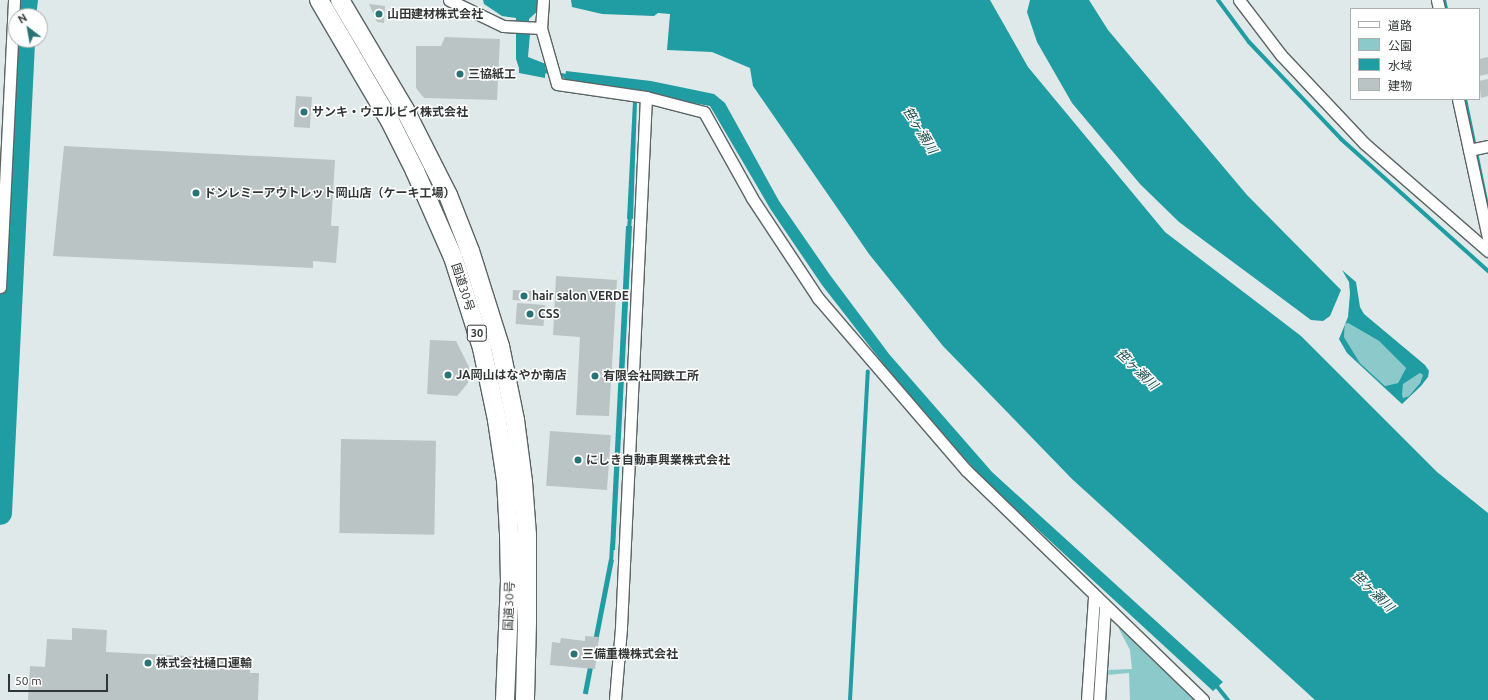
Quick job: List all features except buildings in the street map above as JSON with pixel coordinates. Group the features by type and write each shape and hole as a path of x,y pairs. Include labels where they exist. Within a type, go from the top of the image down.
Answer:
{"highway":[{"name":"国道30号","path":"319,0 390,121 415,170 453,257 482,348 496,413 505,473 509,534 509,618 505,700"},
{"name":"国道30号","path":"340,0 405,110 448,195 470,251 500,346 515,420 523,482 526,527 528,614 524,700"}],"street":[{"path":"0,287 5,106 14,0"},
{"path":"449,0 495,23 512,27 536,27"},
{"path":"544,0 536,27 557,84 640,96 704,112 752,198 818,298 966,470 1094,596 1203,700"},
{"path":"1239,0 1281,55 1365,144 1488,251"},
{"path":"615,700 620,628 640,96"},
{"path":"1458,100 1477,148 1488,238"},
{"path":"1087,700 1094,596"},
{"path":"1099,700 1105,606"}],"green space":[{"path":"1348,323 1379,341 1406,368 1398,383 1385,386 1360,363 1344,337 1345,324"},
{"path":"1420,373 1423,375 1420,383 1409,396 1403,398 1402,384"},
{"path":"1120,624 1198,700 1130,700 1129,673 1107,675 1107,700 1103,700 1105,670 1132,669 1130,650 1119,629"}],"water":[{"path":"483,0 542,0 541,8 529,19 529,22 516,22 516,18 502,16 484,4"},
{"name":"笹ヶ瀬川","path":"571,0 990,0 1028,67 1165,232 1301,336 1437,472 1488,513 1488,700 1315,700 1072,479 943,346 869,254 753,86 750,68 712,52 667,50 670,14 658,13 654,16 602,14 572,7"},
{"path":"1030,0 1089,0 1108,30 1247,195 1341,290 1330,316 1323,321 1311,320 1179,222 1140,184 1072,103 1037,42 1027,12"},
{"path":"516,34 530,34 528,57 546,64 545,78 519,73 516,59"},
{"path":"566,71 651,81 714,94 725,103 779,201 830,275 889,354 992,472 1223,682 1213,691 984,480 899,384 822,285 771,210 710,106 564,80"},
{"path":"633,101 637,101 633,219 627,219"},
{"path":"626,226 632,226 615,550 610,550"},
{"path":"1342,270 1356,282 1360,307 1364,314 1425,365 1429,371 1428,377 1421,386 1402,404 1347,353 1339,339 1345,324 1348,317 1350,293 1349,282","holes":["1348,323 1379,341 1406,368 1398,383 1385,386 1360,363 1344,337 1345,324","1420,373 1423,375 1420,383 1409,396 1403,398 1403,384"]},
{"path":"609,559 614,560 588,694 583,693"}],"waterway":[{"path":"25,8 26,0"},
{"path":"1218,0 1249,42 1341,139 1488,271"},
{"path":"1444,0 1446,8"},
{"path":"0,513 23,48"},
{"path":"541,70 569,77"},
{"path":"1465,100 1488,210"},
{"path":"629,230 630,215"},
{"path":"850,700 868,371"},
{"path":"611,564 612,545"},
{"path":"1215,684 1228,700"}],"place":[{"name":"山田建材株式会社","path":"379,14"},
{"name":"三協紙工","path":"460,74"},
{"name":"サンキ・ウエルビイ株式会社","path":"304,112"},
{"name":"ドンレミーアウトレット岡山店（ケーキ工場）","path":"196,193"},
{"name":"hair salon VERDE","path":"524,296"},
{"name":"CSS","path":"530,314"},
{"name":"JA岡山はなやか南店","path":"448,375"},
{"name":"有限会社岡鉄工所","path":"595,376"},
{"name":"にしき自動車興業株式会社","path":"578,460"},
{"name":"三備重機株式会社","path":"574,654"},
{"name":"株式会社樋口運輸","path":"148,663"}]}
